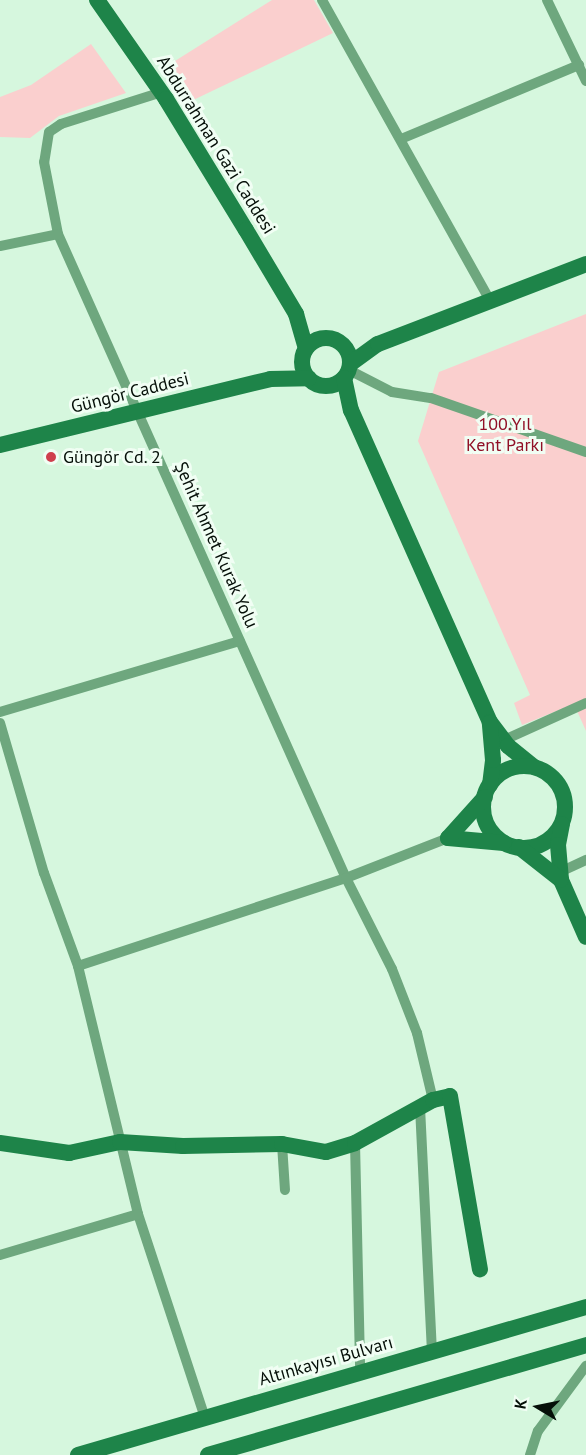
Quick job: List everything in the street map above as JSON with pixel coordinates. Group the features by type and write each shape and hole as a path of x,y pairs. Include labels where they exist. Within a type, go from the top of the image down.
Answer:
{"street":[{"name":"Abdurrahman Gazi Caddesi","path":"97,0 162,92 296,314 305,352 316,382"},
{"path":"322,0 491,302"},
{"path":"401,139 583,72 547,0"},
{"name":"Şehit Ahmet Kurak Yolu","path":"162,92 61,124 49,132 44,162 58,234 346,878 392,969 417,1033 426,1104 432,1351"},
{"path":"0,246 58,234"},
{"path":"348,370 378,344 586,264"},
{"name":"Abdurrahman Gazi Caddesi","path":"296,314 334,340"},
{"path":"334,340 378,344"},
{"path":"334,340 348,370 351,410 490,722 504,740 534,767 546,772 562,791 563,819 558,845 560,876 586,937"},
{"name":"Güngör Caddesi","path":"270,379 305,352 334,340"},
{"path":"348,370 392,392 431,398 586,452"},
{"name":"Güngör Caddesi","path":"0,445 270,379 316,382 348,370"},
{"path":"316,382 351,410"},
{"path":"0,712 240,641"},
{"path":"504,740 586,703"},
{"path":"490,722 493,760 487,791 487,822 512,845 560,876"},
{"path":"0,723 44,873 78,966 138,1214 205,1418"},
{"path":"448,838 487,791 509,769 534,767"},
{"path":"78,966 346,878 448,838 512,845 546,841 563,819"},
{"path":"560,876 586,860"},
{"path":"0,1143 69,1153 120,1142 183,1146 282,1144 326,1152 355,1143 426,1104 450,1096 480,1269"},
{"path":"355,1143 360,1371"},
{"path":"282,1144 285,1190"},
{"path":"0,1255 138,1214"},
{"name":"Altınkayısı Bulvarı","path":"78,1455 586,1307"},
{"path":"208,1455 586,1346"},
{"path":"530,1455 538,1431 586,1366"}],"green space":[{"path":"272,0 314,0 333,33 187,103 167,66"},
{"path":"91,44 126,93 59,116 30,138 0,137 0,97 31,85"},
{"name":"100.Yıl Kent Parkı","path":"586,314 586,731 574,704 522,725 514,703 530,695 418,441 439,372"}],"place":[{"name":"Güngör Cd. 2","path":"51,457"}]}
